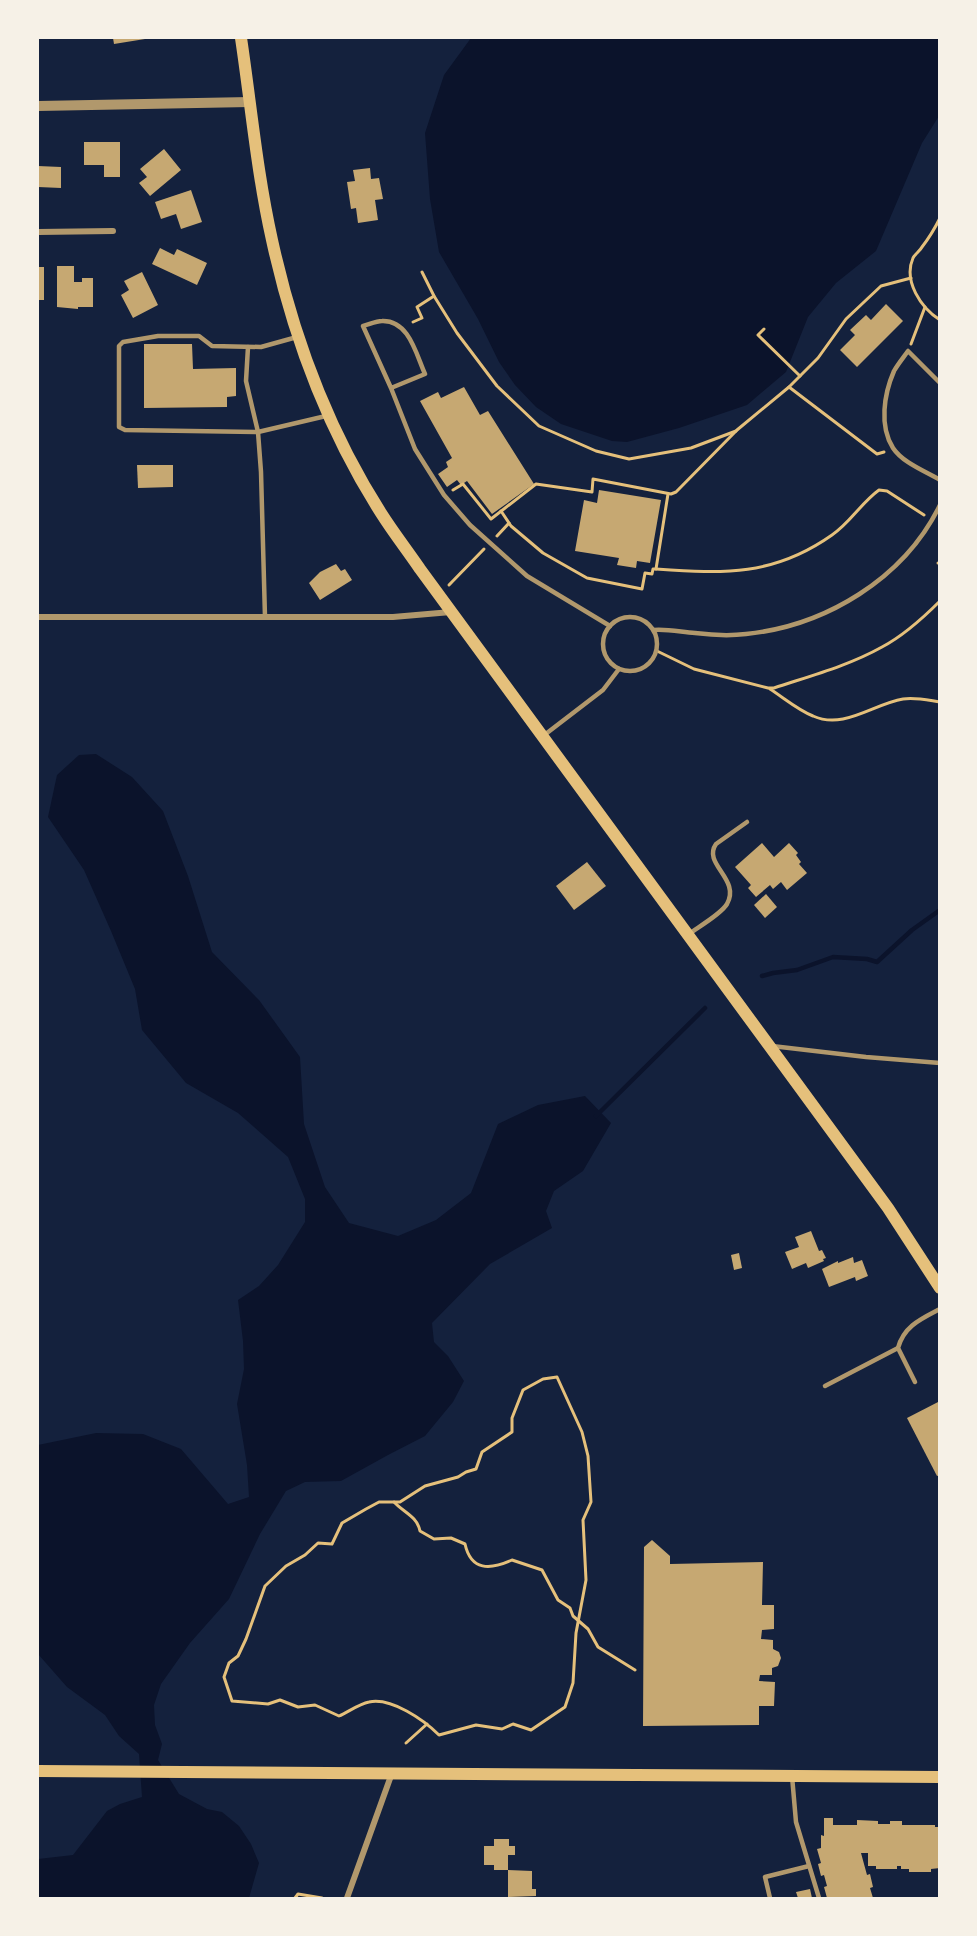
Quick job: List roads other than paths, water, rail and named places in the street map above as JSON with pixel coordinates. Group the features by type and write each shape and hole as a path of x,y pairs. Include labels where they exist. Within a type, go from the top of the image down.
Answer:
{"main road":[{"path":"241,38 271,237 298,336 345,450 381,513 439,595 888,1208 939,1288"},
{"path":"38,1771 939,1777"}],"street":[{"path":"38,105 250,102"},
{"path":"38,232 113,231"},
{"path":"38,617 393,617 452,612"},
{"path":"347,1899 392,1773"}],"lane":[{"path":"391,388 425,374 403,328 381,321 363,327 391,388 415,449 444,495 470,525 528,576 610,626"},
{"path":"298,336 261,347 212,346 199,336 158,336 123,342 119,346 119,427 125,430 258,432 329,415"},
{"path":"248,346 246,381 258,432 261,472 265,617"},
{"path":"939,383 908,351 895,368 889,385 884,418 894,449 906,461 939,480"},
{"path":"654,630 744,634 790,626 818,616 847,603 907,554 932,521 939,505"},
{"path":"633,616 646,621 654,630 658,643 657,651 652,661 645,667 628,671 618,669 609,661 604,652 603,643 605,634 617,620 633,616"},
{"path":"543,736 603,690 618,669"},
{"path":"688,934 722,910 728,903 729,887 714,861 712,849 747,822"},
{"path":"769,1046 939,1063"},
{"path":"915,1382 898,1348 901,1338 912,1325 939,1309"},
{"path":"825,1386 898,1348"},
{"path":"792,1776 796,1822 819,1899"},
{"path":"770,1899 765,1877 809,1866"}],"water":[{"path":"471,38 939,38 939,116 922,143 876,251 836,283 808,317 786,372 747,405 679,428 627,442 612,441 561,424 536,407 515,385 499,362 478,319 439,252 430,199 425,133 444,75"},
{"path":"96,754 132,777 163,811 188,876 212,952 259,1000 300,1057 304,1124 325,1187 349,1223 398,1236 436,1220 471,1193 498,1124 538,1105 585,1096 611,1123 583,1171 554,1191 546,1211 552,1228 490,1264 432,1323 434,1342 448,1356 464,1381 453,1402 425,1436 341,1481 305,1482 286,1491 260,1534 229,1599 190,1643 161,1684 154,1705 155,1725 162,1744 158,1760 179,1794 207,1809 222,1812 239,1826 251,1844 259,1863 249,1898 38,1898 38,1859 73,1855 107,1811 142,1797 139,1754 119,1736 105,1715 67,1687 38,1654 38,1445 96,1433 143,1434 181,1449 228,1504 249,1497 247,1465 237,1404 244,1369 238,1300 259,1286 278,1265 305,1222 305,1199 288,1157 238,1113 186,1083 142,1030 135,989 111,931 84,870 48,817 57,775 79,755"}],"waterway":[{"path":"762,976 797,970 833,957 867,959 877,962 912,930 940,910"},
{"path":"596,1116 705,1008"}]}
